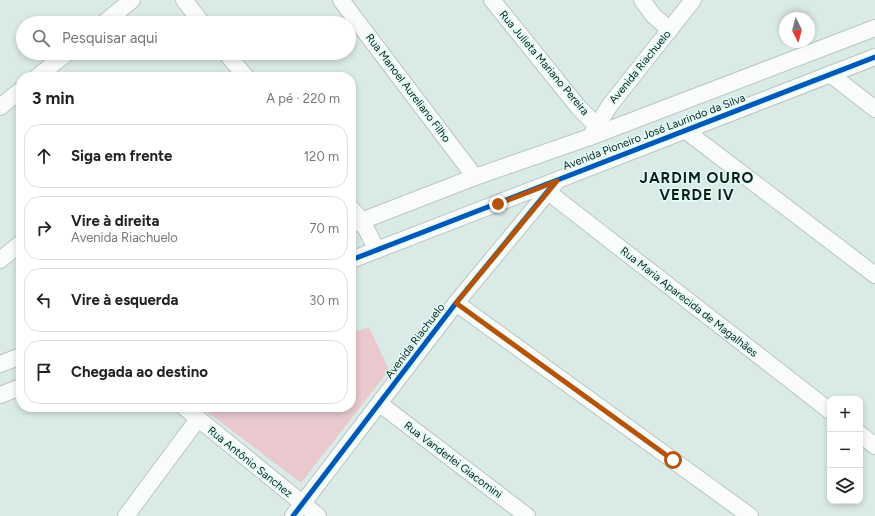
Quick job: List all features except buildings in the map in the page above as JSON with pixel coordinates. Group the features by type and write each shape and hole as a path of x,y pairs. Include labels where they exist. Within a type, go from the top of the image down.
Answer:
{"street":[{"path":"113,16 132,0"},
{"path":"184,0 197,16"},
{"name":"Rua Manoel Aureliano Filho","path":"341,0 353,16"},
{"name":"Rua Julieta Mariano Pereira","path":"492,0 579,108 593,131"},
{"path":"642,0 653,15 670,30"},
{"name":"Avenida Riachuelo","path":"593,131 610,105 693,0"},
{"name":"Rua Manoel Aureliano Filho","path":"356,20 475,177"},
{"name":"Avenida Pioneiro José Laurindo da Silva","path":"356,223 593,131 875,28"},
{"name":"Avenida Pioneiro José Laurindo da Silva","path":"356,258 552,186 686,131 875,57"},
{"path":"43,72 58,60"},
{"path":"230,60 237,72"},
{"path":"830,74 875,109"},
{"path":"0,107 16,94"},
{"path":"686,131 875,275"},
{"name":"Avenida Riachuelo","path":"298,510 456,303 552,186"},
{"name":"Rua Maria Aparecida de Magalhães","path":"552,186 827,409"},
{"path":"356,223 377,250"},
{"path":"0,260 16,247"},
{"path":"456,303 750,516"},
{"path":"0,364 16,358"},
{"path":"0,394 16,388"},
{"name":"Rua Vanderlei Giacomini","path":"380,404 528,516"},
{"name":"Rua Antônio Sanchez","path":"190,412 298,510 318,516"},
{"path":"126,516 198,419"},
{"path":"863,436 875,446"}],"shaded area":[{"path":"369,327 389,370 301,483 208,412 356,412 356,331"}],"cycle path":[{"path":"356,258 875,57"},
{"path":"293,516 456,303 556,181"}],"district":[{"name":"JARDIM OURO VERDE IV","path":"697,186"}],"route":[{"path":"498,204 557,181 456,303 673,460"}]}
